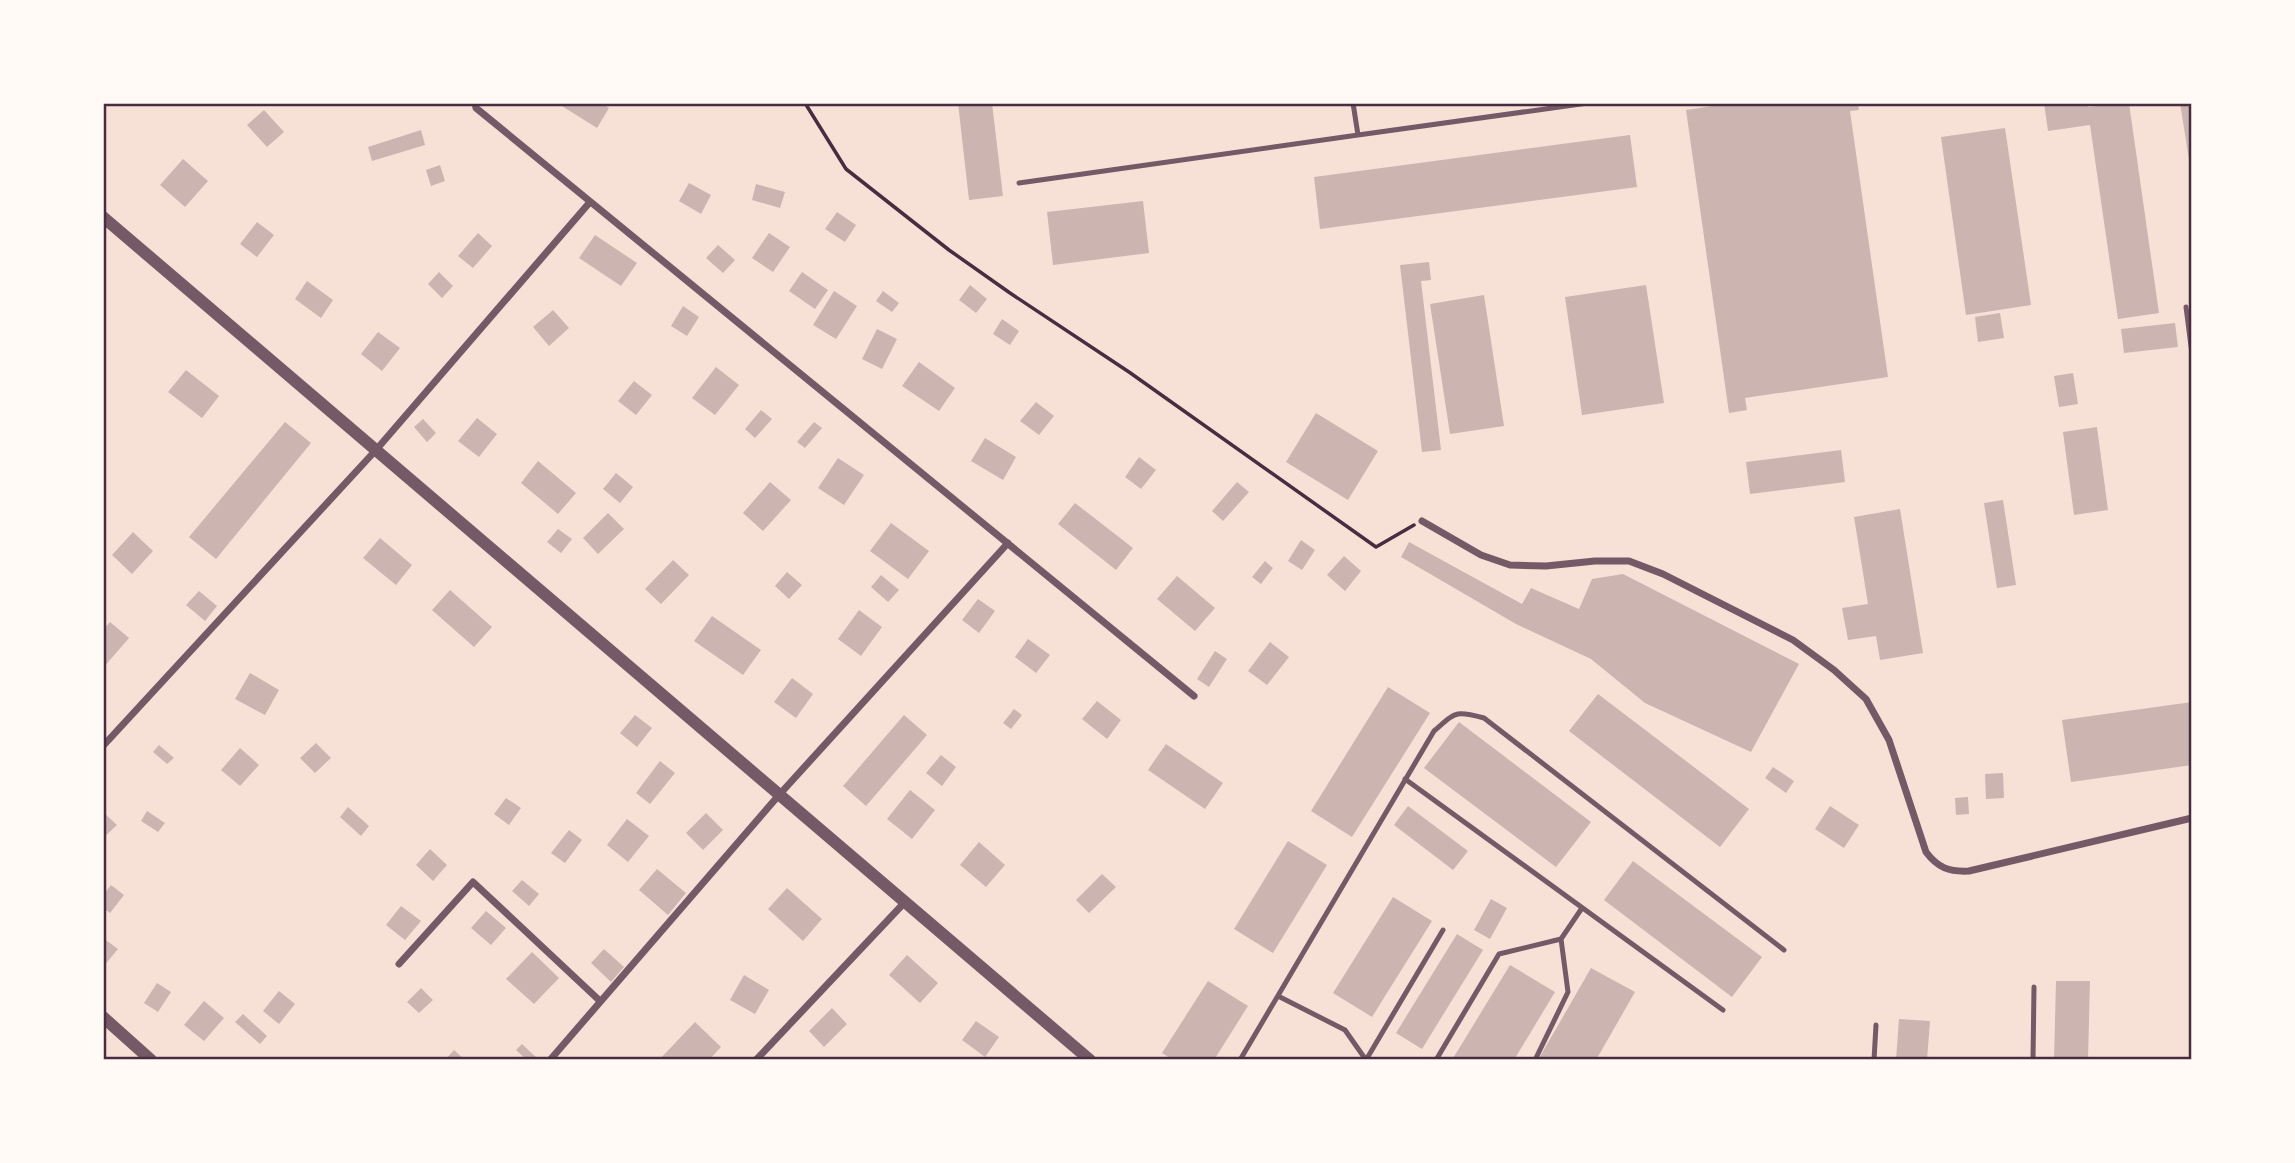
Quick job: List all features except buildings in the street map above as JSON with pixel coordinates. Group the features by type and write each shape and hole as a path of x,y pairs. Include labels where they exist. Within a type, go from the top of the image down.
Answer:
{"street":[{"path":"475,103 476,108 1194,696"},
{"path":"103,746 376,450 590,202"},
{"path":"103,217 1090,1060"},
{"path":"1422,521 1481,555 1510,565 1546,566 1629,561 1663,574 1793,640 1834,670 1866,699 1889,740 1926,852 1934,864 1944,869 1969,872 2192,818"},
{"path":"550,1060 779,795 1008,543"},
{"path":"399,964 472,882 600,1001"},
{"path":"756,1060 905,902"},
{"path":"103,1017 152,1060"}],"lane":[{"path":"1353,103 1358,135"},
{"path":"1019,183 1588,103"},
{"path":"2186,307 2192,354"},
{"path":"1242,1059 1434,731 1453,714 1465,713 1484,718 1784,950"},
{"path":"1405,779 1723,1010"},
{"path":"1535,1060 1568,992 1561,939 1582,908"},
{"path":"1278,996 1345,1030 1366,1060 1443,930"},
{"path":"1436,1060 1499,954 1561,939"},
{"path":"2033,1060 2034,987"},
{"path":"1874,1060 1876,1025"}],"path":[{"path":"805,103 846,169 949,250 1140,379 1376,547 1422,521"}]}
